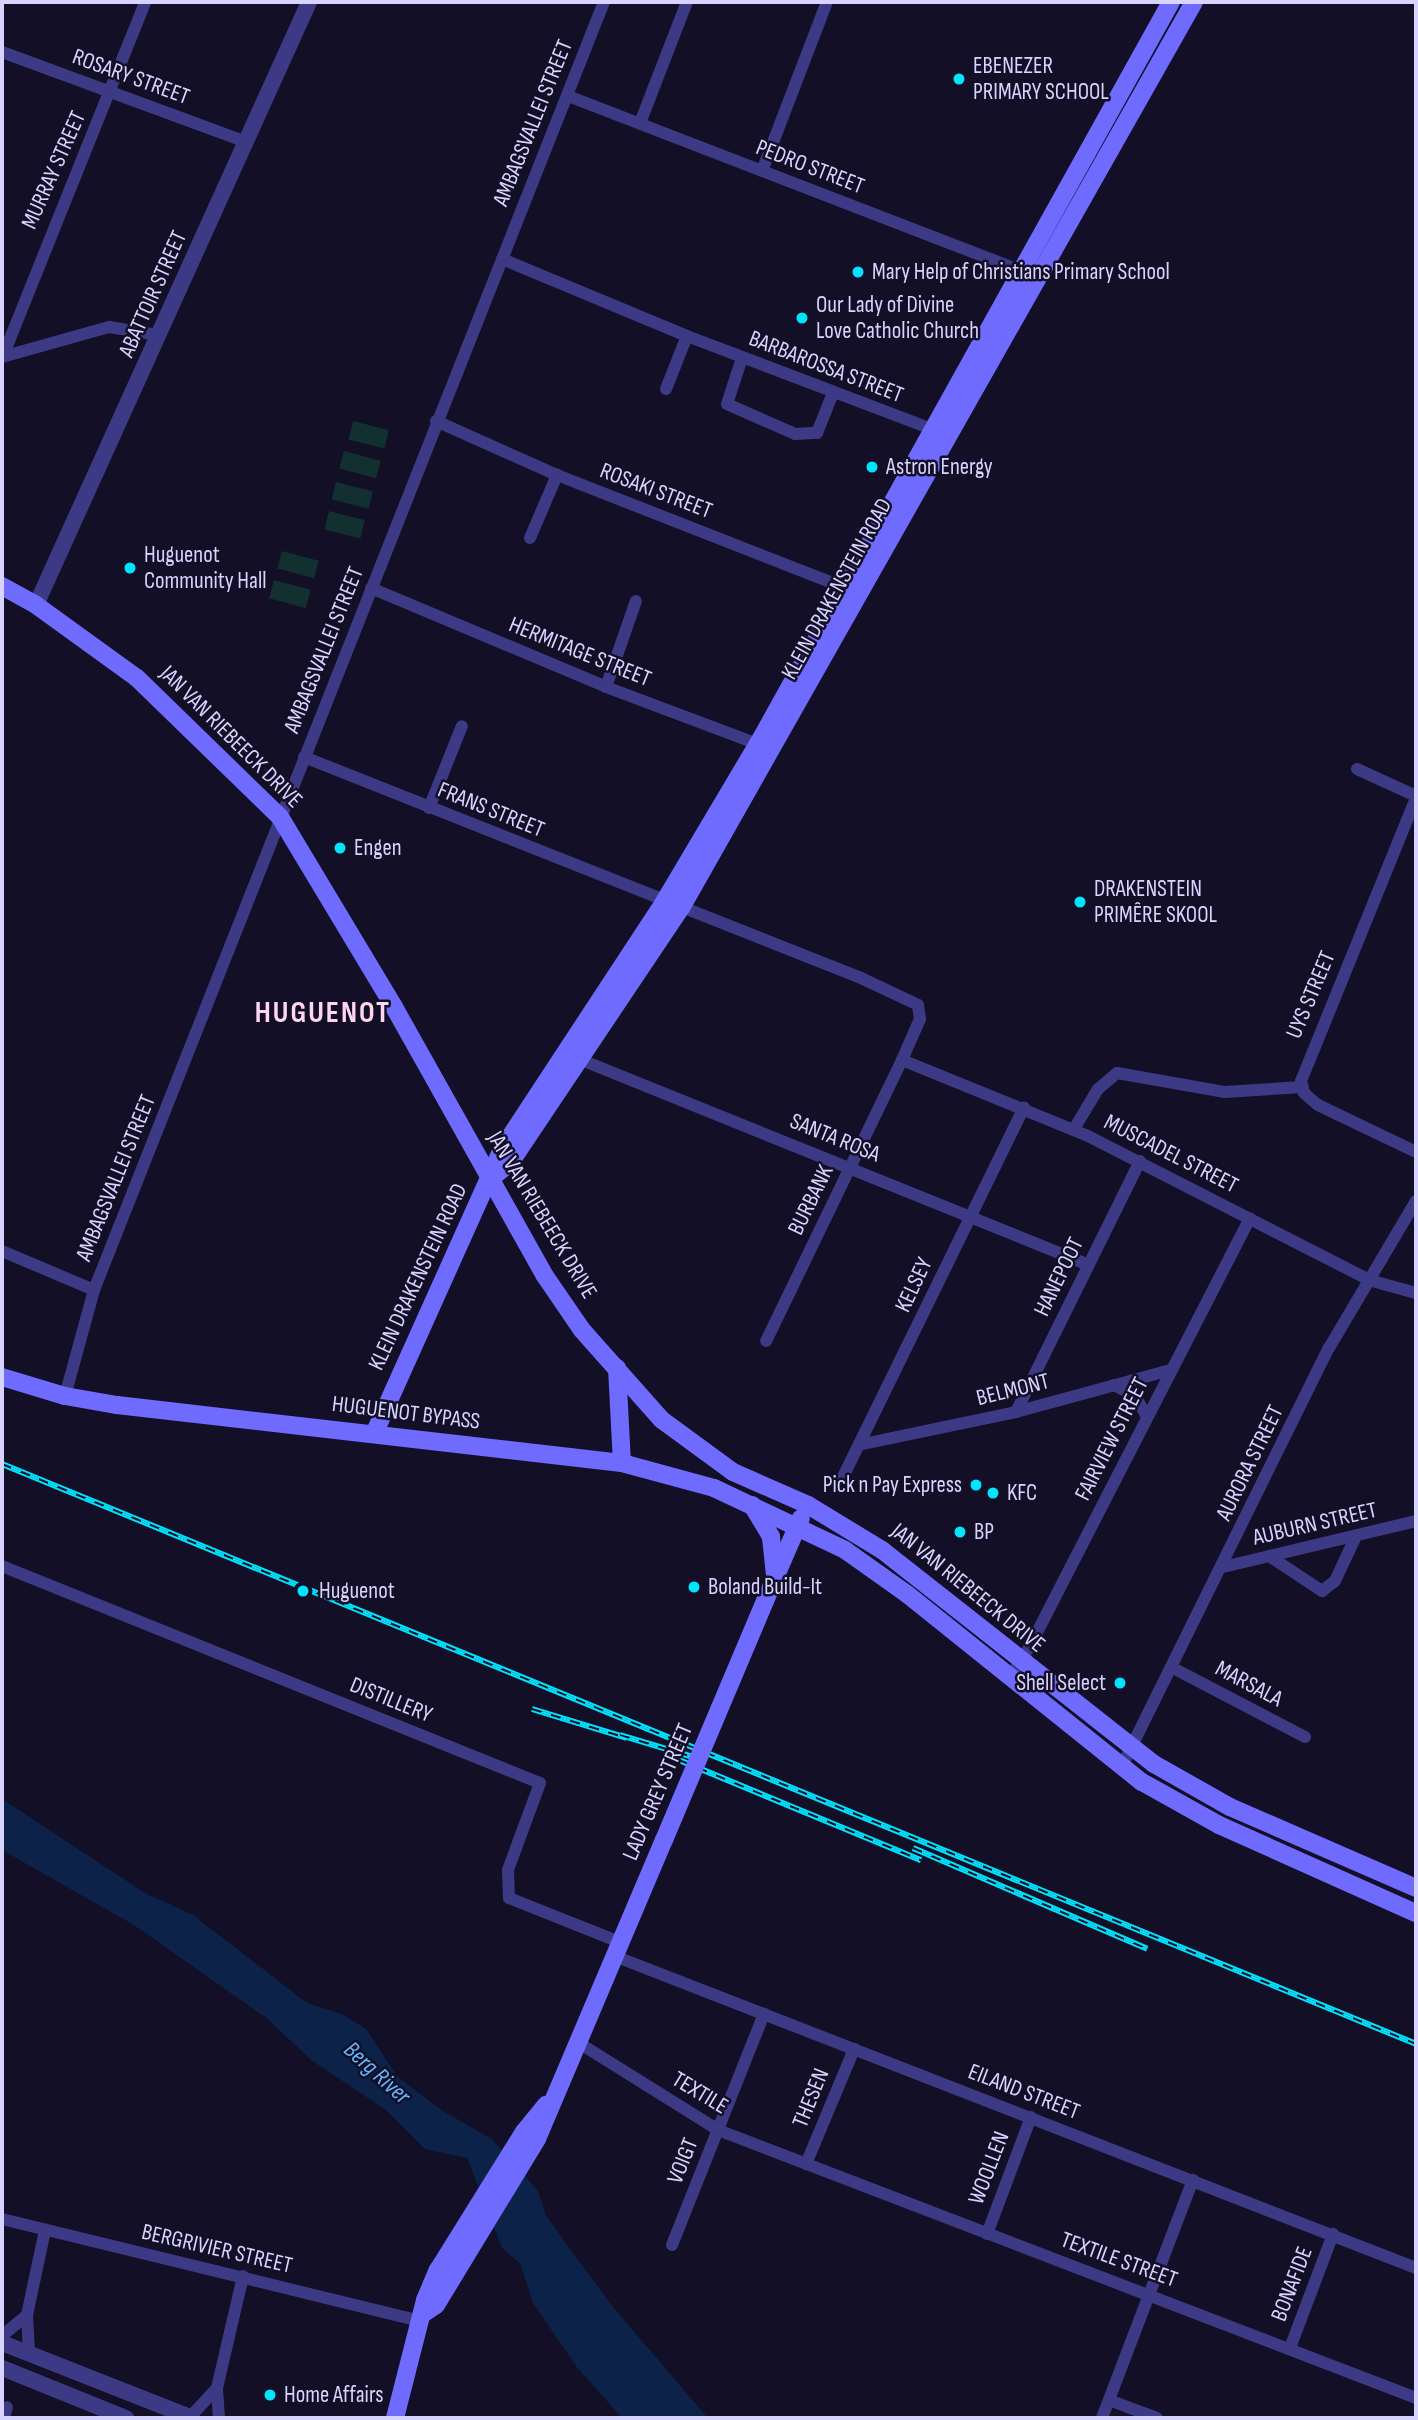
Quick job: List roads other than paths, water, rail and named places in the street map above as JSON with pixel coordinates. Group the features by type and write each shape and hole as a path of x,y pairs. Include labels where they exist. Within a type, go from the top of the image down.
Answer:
{"main road":[{"name":"KLEIN DRAKENSTEIN ROAD","path":"766,747 845,588 941,433 1029,274 1171,2"},
{"name":"KLEIN DRAKENSTEIN ROAD","path":"1029,274 1194,2"},
{"name":"KLEIN DRAKENSTEIN ROAD","path":"374,1434 490,1179 510,1163 571,1057 672,905 766,747 862,595 941,433"},
{"name":"JAN VAN RIEBEECK DRIVE","path":"2,586 36,604 136,678 198,733 280,817 298,841 545,1276 582,1330 662,1420 701,1452 733,1472 808,1505 882,1550 1131,1749 1230,1807 1416,1888"},
{"path":"617,1368 622,1463"},
{"name":"HUGUENOT BYPASS","path":"2,1377 65,1396 622,1463 685,1477 797,1526"},
{"path":"752,1505 772,1541 775,1576"},
{"name":"LADY GREY STREET","path":"396,2418 427,2293 461,2247 524,2132 553,2097 579,2043 775,1576 808,1505"},
{"name":"JAN VAN RIEBEECK DRIVE","path":"797,1526 845,1550 907,1594 1121,1768 1219,1825 1416,1913"}],"street":[{"name":"MURRAY STREET","path":"2,356 44,245 111,92 145,2"},
{"name":"ABATTOIR STREET","path":"36,604 309,2"},
{"name":"AMBAGSVALLEI STREET","path":"65,1396 94,1290 604,2"},
{"path":"640,123 687,2"},
{"path":"762,171 827,2"},
{"name":"ROSARY STREET","path":"2,52 246,142"},
{"name":"PEDRO STREET","path":"568,96 1029,274"},
{"name":"BARBAROSSA STREET","path":"502,259 741,358 941,433"},
{"path":"2,356 109,327 159,335"},
{"path":"666,389 687,336"},
{"path":"741,358 727,404 795,434 817,433 833,393"},
{"name":"ROSAKI STREET","path":"436,421 557,475 862,595"},
{"path":"530,538 557,475"},
{"name":"HERMITAGE STREET","path":"371,588 606,687 766,747"},
{"path":"606,687 636,601"},
{"path":"429,808 462,726"},
{"name":"FRANS STREET","path":"304,757 672,905"},
{"path":"1357,769 1416,797"},
{"name":"UYS STREET","path":"1303,1087 1304,1067 1416,797"},
{"name":"BURBANK","path":"672,905 914,1000 920,1019 766,1342"},
{"name":"SANTA ROSA","path":"571,1057 850,1166 1089,1265"},
{"name":"MUSCADEL STREET","path":"902,1060 1074,1129 1369,1280 1416,1293"},
{"path":"1074,1129 1098,1089 1117,1073 1225,1092 1303,1087 1318,1105 1416,1152"},
{"name":"KELSEY","path":"841,1481 863,1444 970,1215 1024,1107"},
{"name":"HANEPOOT","path":"1016,1412 1140,1161"},
{"name":"AURORA STREET","path":"1121,1768 1173,1668 1329,1348 1416,1201"},
{"name":"FAIRVIEW STREET","path":"1010,1677 1250,1218"},
{"path":"2,1251 94,1290"},
{"name":"BELMONT","path":"863,1444 1016,1412 1171,1370"},
{"path":"1114,1385 1135,1396 1147,1417"},
{"name":"AUBURN STREET","path":"1223,1567 1416,1521"},
{"path":"1269,1556 1322,1591 1335,1581 1356,1536"},
{"name":"DISTILLERY","path":"2,1566 540,1783 508,1870 509,1898 619,1950"},
{"name":"MARSALA","path":"1173,1668 1305,1737"},
{"name":"EILAND STREET","path":"619,1950 764,2014 1416,2268"},
{"name":"VOIGT","path":"671,2245 764,2014"},
{"name":"TEXTILE","path":"579,2043 718,2130 806,2164"},
{"name":"THESEN","path":"806,2164 854,2049"},
{"name":"WOOLLEN","path":"987,2234 1031,2117"},
{"name":"TEXTILE STREET","path":"806,2164 1147,2292 1416,2398"},
{"path":"1102,2418 1147,2292 1193,2180"},
{"name":"BERGRIVIER STREET","path":"2,2219 423,2317"},
{"path":"29,2353 27,2315 45,2230"},
{"name":"BONAFIDE","path":"1290,2348 1333,2234"},
{"path":"219,2418 217,2388 243,2276"},
{"path":"2,2336 27,2315"},
{"path":"2,2343 191,2418 217,2388"},
{"path":"2,2368 126,2418"},
{"path":"1109,2400 1157,2418"}],"water":[{"name":"Berg River","path":"2,1799 145,1893 193,1915 307,2003 344,2015 366,2029 397,2076 441,2110 492,2139 538,2191 546,2216 613,2307 708,2418 622,2418 576,2366 533,2303 520,2263 502,2248 467,2158 425,2149 386,2110 311,2060 269,2020 134,1925 2,1850"}],"railway":[{"path":"2,1464 1416,2044"},
{"path":"532,1709 627,1738"},
{"path":"620,1735 693,1757"},
{"path":"679,1760 921,1860"},
{"path":"913,1848 1147,1949"}],"place":[{"name":"EBENEZER PRIMARY SCHOOL","path":"959,79"},
{"name":"Mary Help of Christians Primary School","path":"858,272"},
{"name":"Our Lady of Divine Love Catholic Church","path":"802,318"},
{"name":"Astron Energy","path":"872,467"},
{"name":"Huguenot Community Hall","path":"130,568"},
{"name":"Engen","path":"340,848"},
{"name":"DRAKENSTEIN PRIMÊRE SKOOL","path":"1080,902"},
{"name":"Pick n Pay Express","path":"976,1485"},
{"name":"KFC","path":"993,1493"},
{"name":"BP","path":"960,1532"},
{"name":"Boland Build-It","path":"694,1587"},
{"name":"Huguenot","path":"303,1591"},
{"name":"Shell Select","path":"1120,1683"},
{"name":"Home Affairs","path":"270,2395"}],"district":[{"name":"HUGUENOT","path":"323,1013"}]}
